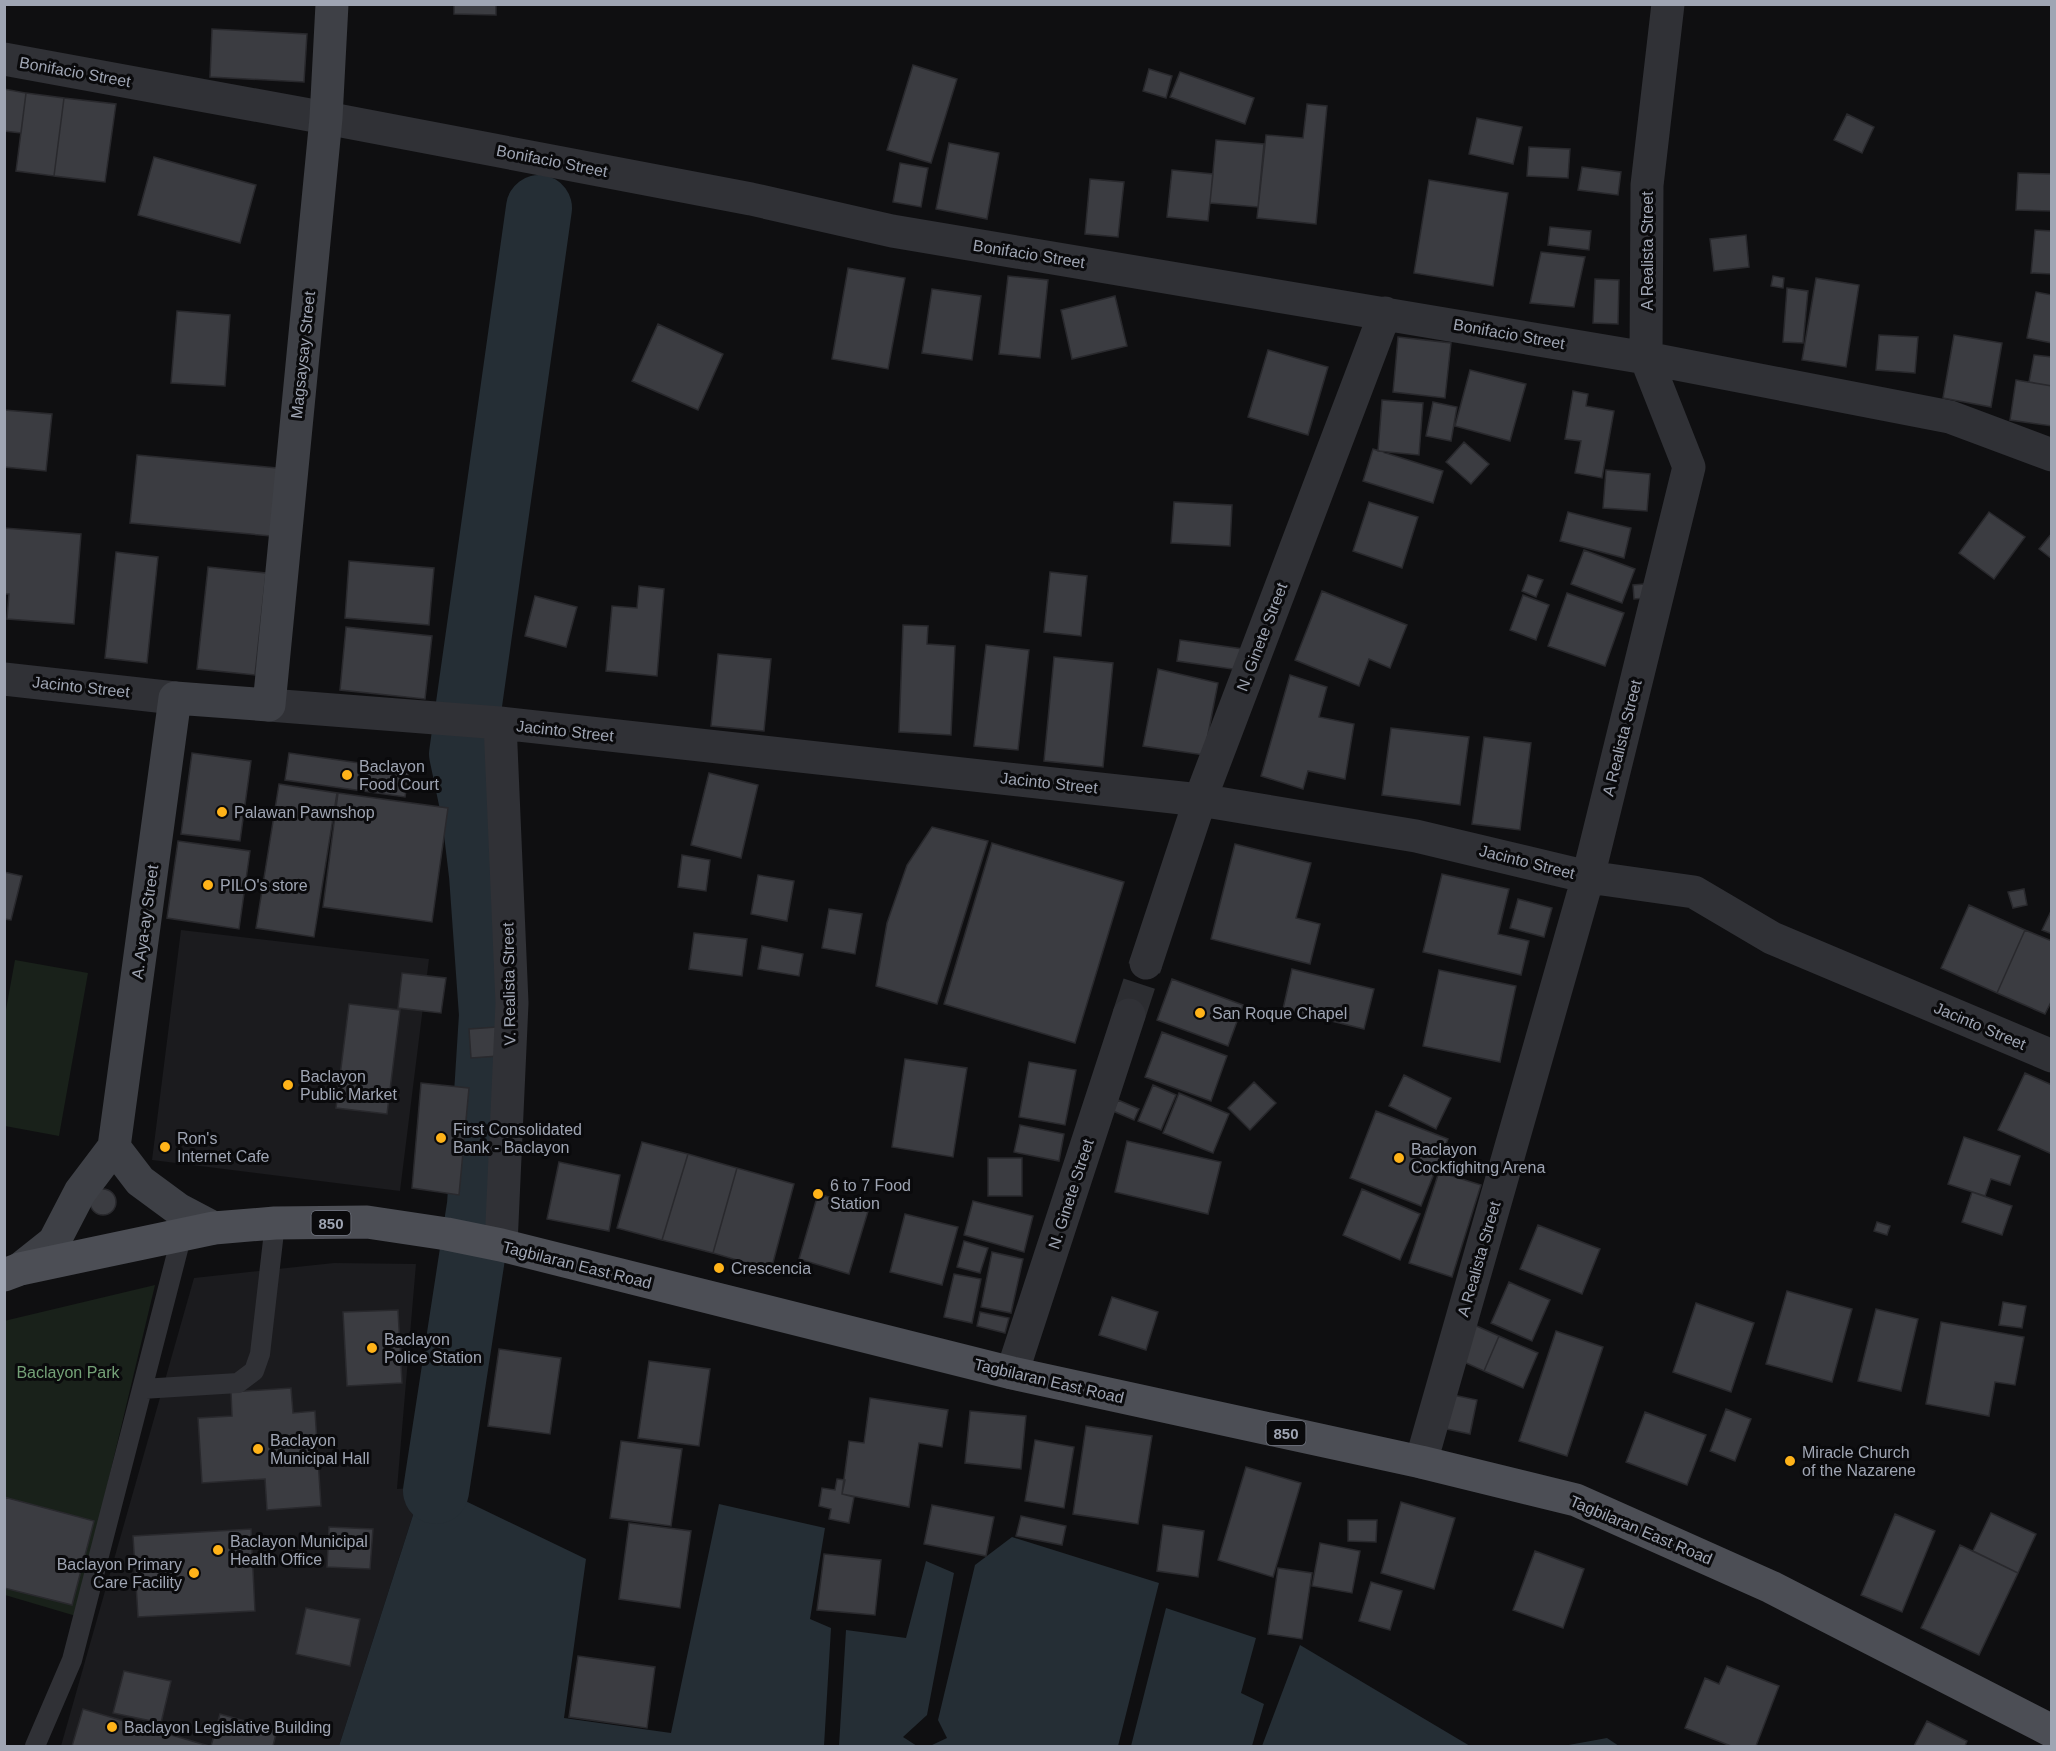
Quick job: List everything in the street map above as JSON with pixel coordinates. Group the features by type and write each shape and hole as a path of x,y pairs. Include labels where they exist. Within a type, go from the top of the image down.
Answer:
{"main road":[{"name":"Tagbilaran East Road","path":"12,1272 214,1228 275,1223 367,1222 492,1243 1012,1373 1421,1462 1576,1500 1771,1587 2052,1731"}],"street":[{"name":"Magsaysay Street","path":"269,705 326,118 332,4"},
{"name":"A Realista Street","path":"1421,1462 1588,877 1689,467 1646,358 1647,184 1668,4"},
{"name":"Bonifacio Street","path":"4,59 751,199 892,231 1646,358 1950,417 2052,455"},
{"name":"N. Ginete Street","path":"1146,963 1200,800 1385,313"},
{"name":"Jacinto Street","path":"4,679 175,698 489,723 1200,800 1416,836 1588,877 1694,892 1772,938 2052,1056"},
{"name":"A. Aya-ay Street","path":"12,1272 54,1242 80,1192 99,1170 114,1147 175,698"},
{"name":"V. Realista Street","path":"489,723 512,1003 492,1243"},
{"name":"N. Ginete Street","path":"1012,1373 1130,1016"},
{"path":"114,1147 140,1181 178,1209 214,1228"}],"lane":[{"path":"142,1389 238,1383 254,1371 260,1354 275,1223"},
{"path":"35,1746 72,1660 182,1234"}],"shaded area":[{"name":"Baclayon Public Market","path":"181,930 429,959 400,1191 152,1160"},
{"path":"334,1263 416,1264 397,1489 422,1487 339,1746 61,1746 194,1278"},
{"path":"422,1487 453,1495 586,1559 564,1718 671,1733 719,1504 825,1528 810,1619 831,1628 824,1746 339,1746"},
{"path":"1012,1537 1159,1583 1118,1746 930,1746 947,1738 938,1720 975,1565"},
{"path":"926,1561 954,1573 927,1715 903,1737 917,1746 839,1746 846,1630 906,1638"},
{"path":"1166,1608 1256,1638 1241,1693 1264,1704 1252,1746 1131,1746"},
{"path":"1300,1645 1470,1746 1262,1746"},
{"path":"1607,1738 1619,1746 1563,1746"}],"green space":[{"path":"15,960 88,973 59,1136 5,1126 5,1015"},
{"name":"Baclayon Park","path":"155,1285 76,1616 5,1595 4,1321"}],"building":[{"path":"454,4 496,4 496,15 454,14"},
{"path":"212,29 307,34 304,82 210,77"},
{"path":"913,65 957,79 931,163 887,150"},
{"path":"1149,69 1172,76 1166,98 1143,91"},
{"path":"1180,72 1254,98 1245,124 1170,97"},
{"path":"4,89 26,93 21,133 4,131"},
{"path":"26,93 64,98 54,176 16,171"},
{"path":"64,98 116,104 105,182 54,176"},
{"path":"1307,104 1327,106 1316,224 1257,218 1266,135 1303,138"},
{"path":"1847,114 1874,127 1862,153 1834,140"},
{"path":"1477,118 1522,127 1513,164 1469,154"},
{"path":"1216,140 1264,144 1258,207 1210,203"},
{"path":"949,143 999,153 987,219 936,209"},
{"path":"1529,147 1570,149 1568,178 1527,176"},
{"path":"154,157 256,185 240,243 138,215"},
{"path":"900,163 928,168 921,207 893,202"},
{"path":"1582,167 1621,172 1618,195 1578,190"},
{"path":"1172,170 1213,174 1208,221 1167,217"},
{"path":"2018,173 2052,174 2052,211 2016,210"},
{"path":"1090,179 1124,182 1118,237 1085,234"},
{"path":"1429,180 1508,193 1493,286 1414,273"},
{"path":"1550,227 1591,231 1589,250 1548,245"},
{"path":"2035,230 2052,231 2052,274 2031,273"},
{"path":"1746,235 1749,267 1714,271 1710,239"},
{"path":"1541,252 1585,257 1574,307 1530,303"},
{"path":"848,268 905,278 888,369 832,359"},
{"path":"1008,276 1048,280 1040,358 999,354"},
{"path":"1773,276 1784,278 1783,288 1771,286"},
{"path":"1816,278 1859,285 1846,367 1802,360"},
{"path":"1595,279 1619,280 1618,324 1593,323"},
{"path":"1787,288 1808,291 1803,343 1783,342"},
{"path":"932,289 981,296 972,360 922,353"},
{"path":"2036,292 2052,295 2052,343 2027,338"},
{"path":"1115,296 1127,346 1072,359 1061,310"},
{"path":"177,311 230,315 225,386 171,383"},
{"path":"658,324 723,354 698,410 632,381"},
{"path":"1879,335 1918,337 1915,373 1876,370"},
{"path":"1954,335 2002,343 1991,407 1943,398"},
{"path":"1398,337 1451,343 1445,398 1393,392"},
{"path":"1268,350 1328,367 1308,435 1248,417"},
{"path":"2034,355 2052,357 2052,386 2029,382"},
{"path":"1470,370 1526,384 1510,441 1455,426"},
{"path":"2016,380 2052,386 2052,426 2010,420"},
{"path":"1573,391 1588,394 1586,406 1614,411 1602,478 1575,473 1581,441 1565,439"},
{"path":"1382,400 1423,403 1419,455 1378,451"},
{"path":"1433,402 1457,407 1451,441 1426,436"},
{"path":"4,410 52,414 46,471 4,467"},
{"path":"1464,442 1489,464 1471,484 1446,462"},
{"path":"1373,449 1443,471 1433,503 1363,481"},
{"path":"137,455 277,468 271,536 130,523"},
{"path":"1606,470 1650,474 1647,511 1603,508"},
{"path":"1174,502 1232,505 1230,546 1171,543"},
{"path":"1369,502 1418,517 1402,568 1353,551"},
{"path":"1568,512 1631,528 1624,558 1560,541"},
{"path":"1989,512 2025,537 1994,579 1959,553"},
{"path":"4,528 81,534 74,624 7,619 9,594 4,594"},
{"path":"2052,533 2052,559 2039,549"},
{"path":"1584,550 1635,569 1622,603 1571,584"},
{"path":"116,552 158,557 147,663 105,658"},
{"path":"349,561 434,568 429,625 345,618"},
{"path":"208,567 266,573 255,675 197,669"},
{"path":"1050,572 1087,576 1081,636 1044,632"},
{"path":"1528,575 1543,580 1536,597 1522,591"},
{"path":"1644,584 1646,598 1634,599 1633,585"},
{"path":"639,586 664,589 657,676 606,671 612,606 637,608"},
{"path":"1322,591 1407,625 1390,668 1369,659 1359,686 1295,660"},
{"path":"1567,593 1624,613 1605,666 1548,646"},
{"path":"1523,595 1549,605 1536,640 1510,630"},
{"path":"535,596 577,607 566,647 525,636"},
{"path":"903,625 928,626 927,644 955,646 951,735 899,732"},
{"path":"346,627 432,636 425,699 340,690"},
{"path":"1180,640 1250,650 1246,671 1177,661"},
{"path":"986,645 1029,650 1018,750 974,746"},
{"path":"718,654 771,659 764,731 711,726"},
{"path":"1054,657 1113,663 1103,767 1044,761"},
{"path":"1158,669 1218,683 1204,755 1143,746"},
{"path":"1290,675 1327,687 1319,717 1354,724 1345,779 1308,771 1303,789 1261,776"},
{"path":"1391,728 1469,737 1460,805 1382,795"},
{"path":"1484,737 1531,743 1520,830 1472,824"},
{"path":"192,753 251,761 240,841 181,834"},
{"name":"Baclayon Food Court","path":"289,753 409,770 405,797 285,780"},
{"path":"709,773 758,785 741,858 691,845"},
{"path":"279,784 337,793 314,937 256,928"},
{"path":"338,793 448,808 432,922 323,907"},
{"path":"932,827 988,841 937,1004 876,986 887,923 907,865"},
{"path":"178,841 250,851 239,929 167,918"},
{"path":"992,843 1124,882 1075,1043 944,1004"},
{"path":"1235,844 1311,863 1296,918 1320,924 1310,964 1211,939"},
{"path":"682,855 710,860 706,891 678,887"},
{"path":"4,872 22,876 11,920 4,919"},
{"path":"1442,874 1509,889 1498,934 1529,941 1521,975 1423,952"},
{"path":"758,875 794,881 787,921 751,914"},
{"path":"2024,889 2027,905 2013,908 2008,892"},
{"path":"1518,899 1552,908 1544,937 1510,928"},
{"path":"1969,905 2025,930 1997,993 1941,968"},
{"path":"829,909 862,914 855,954 822,948"},
{"path":"2052,909 2052,934 2042,930"},
{"path":"2025,930 2052,941 2052,1000 2045,1014 1997,993"},
{"path":"694,933 747,939 742,976 689,969"},
{"path":"762,946 803,954 799,976 758,969"},
{"path":"1292,969 1374,989 1364,1029 1283,1009"},
{"path":"1439,970 1516,986 1500,1062 1423,1046"},
{"path":"402,973 446,978 441,1013 398,1008"},
{"name":"San Roque Chapel","path":"1172,979 1243,1005 1228,1046 1157,1020"},
{"path":"349,1004 400,1010 387,1114 336,1108"},
{"path":"497,1027 499,1056 471,1058 469,1029"},
{"path":"1162,1032 1227,1056 1211,1101 1145,1077"},
{"path":"905,1059 967,1068 953,1157 892,1147"},
{"path":"1029,1062 1076,1070 1065,1125 1019,1117"},
{"path":"2025,1073 2052,1085 2052,1154 1998,1130"},
{"path":"1404,1075 1451,1098 1436,1129 1389,1106"},
{"path":"1254,1082 1276,1103 1250,1130 1228,1108"},
{"name":"First Consolidated Bank - Baclayon","path":"421,1083 469,1088 459,1195 412,1188"},
{"path":"1153,1085 1176,1095 1161,1130 1138,1121"},
{"path":"1179,1093 1229,1114 1213,1153 1163,1133"},
{"path":"1118,1100 1139,1109 1134,1120 1113,1111"},
{"name":"Baclayon Cockfighitng Arena","path":"1376,1111 1448,1139 1421,1206 1350,1178"},
{"path":"1020,1125 1064,1134 1059,1161 1014,1152"},
{"path":"1964,1137 2020,1156 2010,1185 1991,1179 1985,1196 1948,1184"},
{"path":"1127,1141 1221,1162 1208,1214 1115,1192"},
{"path":"642,1142 688,1154 662,1240 617,1228"},
{"path":"688,1154 737,1168 713,1253 662,1240"},
{"path":"988,1158 1022,1158 1022,1196 988,1196"},
{"path":"559,1162 620,1175 609,1231 547,1219"},
{"path":"737,1168 794,1184 771,1270 713,1253"},
{"path":"1439,1172 1481,1185 1452,1277 1409,1263"},
{"path":"103,1189 112,1193 116,1202 112,1211 103,1215 94,1211 90,1202 94,1193"},
{"path":"1362,1189 1420,1214 1400,1260 1343,1235"},
{"path":"1972,1192 2012,1206 2002,1235 1962,1222"},
{"path":"818,1194 869,1208 849,1274 799,1259"},
{"path":"973,1201 1033,1216 1024,1252 964,1235"},
{"path":"905,1214 958,1227 942,1285 890,1272"},
{"path":"1877,1222 1890,1226 1887,1235 1874,1231"},
{"path":"1538,1225 1600,1249 1582,1294 1520,1269"},
{"path":"964,1241 988,1248 980,1273 957,1267"},
{"path":"992,1252 1023,1259 1011,1313 981,1307"},
{"path":"954,1274 981,1279 972,1323 944,1317"},
{"path":"1509,1282 1550,1300 1532,1341 1491,1323"},
{"path":"1787,1291 1852,1309 1832,1382 1766,1364"},
{"path":"1112,1297 1158,1312 1146,1350 1099,1335"},
{"path":"2003,1302 2026,1306 2022,1328 1999,1325"},
{"path":"1696,1303 1754,1323 1731,1392 1673,1372"},
{"path":"1876,1309 1918,1319 1901,1391 1858,1381"},
{"name":"Baclayon Police Station","path":"398,1310 402,1383 347,1386 343,1312"},
{"path":"980,1312 1009,1318 1005,1333 977,1326"},
{"path":"1941,1322 2024,1337 2015,1385 1995,1382 1989,1416 1926,1404"},
{"path":"1470,1323 1499,1336 1484,1371 1455,1358"},
{"path":"1556,1331 1603,1347 1567,1456 1519,1441"},
{"path":"1499,1336 1538,1353 1523,1388 1484,1371"},
{"path":"499,1349 561,1358 550,1434 488,1426"},
{"path":"649,1361 710,1369 699,1446 638,1438"},
{"name":"Baclayon Municipal Hall","path":"291,1388 293,1413 315,1411 321,1506 267,1510 265,1479 202,1483 198,1418 232,1416 231,1392"},
{"path":"1444,1393 1477,1400 1470,1434 1437,1427"},
{"path":"870,1398 948,1410 942,1447 919,1443 909,1507 842,1494 849,1441 864,1443"},
{"path":"1726,1409 1751,1419 1735,1461 1710,1451"},
{"path":"970,1411 1026,1416 1021,1469 965,1463"},
{"path":"1645,1412 1706,1435 1687,1485 1626,1462"},
{"path":"1086,1426 1152,1436 1138,1524 1073,1514"},
{"path":"1035,1440 1074,1447 1064,1508 1025,1501"},
{"path":"621,1441 682,1449 671,1526 610,1518"},
{"path":"1246,1467 1301,1483 1273,1577 1218,1560"},
{"path":"837,1479 845,1480 842,1494 854,1497 849,1523 829,1519 831,1509 819,1506 822,1488 835,1490"},
{"path":"4,1497 94,1521 72,1605 4,1588"},
{"path":"1401,1502 1455,1518 1434,1589 1381,1573"},
{"path":"932,1505 994,1517 986,1556 924,1544"},
{"path":"1991,1513 2036,1534 2018,1573 1973,1551"},
{"path":"1895,1514 1935,1531 1902,1612 1861,1595"},
{"path":"1021,1516 1066,1526 1062,1545 1016,1536"},
{"path":"1348,1520 1377,1520 1376,1542 1348,1541"},
{"path":"629,1523 691,1531 680,1608 619,1599"},
{"path":"1163,1525 1204,1531 1198,1577 1157,1571"},
{"path":"329,1527 373,1529 370,1569 327,1567"},
{"name":"Baclayon Primary Care Facility","path":"251,1529 255,1611 138,1617 133,1536"},
{"path":"1320,1543 1360,1551 1352,1593 1312,1586"},
{"path":"1960,1545 2018,1573 1979,1655 1921,1628"},
{"path":"1535,1551 1584,1569 1563,1628 1513,1610"},
{"path":"824,1554 881,1560 875,1615 817,1610"},
{"path":"1278,1568 1312,1573 1302,1639 1268,1634"},
{"path":"1371,1582 1402,1591 1390,1630 1359,1621"},
{"path":"306,1608 360,1619 350,1666 296,1654"},
{"path":"578,1656 655,1667 647,1728 569,1717"},
{"path":"1727,1666 1779,1686 1756,1746 1731,1746 1685,1728 1705,1678 1719,1684"},
{"path":"124,1671 171,1681 161,1723 113,1713"},
{"name":"Baclayon Legislative Building","path":"83,1709 209,1746 72,1746"},
{"path":"220,1714 277,1730 273,1746 211,1746"},
{"path":"1927,1721 1967,1741 1965,1746 1914,1746"}],"waterway":[{"path":"436,1491 480,1205 492,1015 482,875 475,816 462,754 539,208"}],"tunnel":[{"path":"1129,1015 1146,963"}],"place":[{"name":"Baclayon Food Court","path":"347,775"},
{"name":"Palawan Pawnshop","path":"222,812"},
{"name":"PILO's store","path":"208,885"},
{"name":"San Roque Chapel","path":"1200,1013"},
{"name":"Baclayon Public Market","path":"288,1085"},
{"name":"First Consolidated Bank - Baclayon","path":"441,1138"},
{"name":"Ron's Internet Cafe","path":"165,1147"},
{"name":"Baclayon Cockfighitng Arena","path":"1399,1158"},
{"name":"6 to 7 Food Station","path":"818,1194"},
{"name":"Crescencia","path":"719,1268"},
{"name":"Baclayon Police Station","path":"372,1348"},
{"name":"Baclayon Municipal Hall","path":"258,1449"},
{"name":"Miracle Church of the Nazarene","path":"1790,1461"},
{"name":"Baclayon Municipal Health Office","path":"218,1550"},
{"name":"Baclayon Primary Care Facility","path":"194,1573"},
{"name":"Baclayon Legislative Building","path":"112,1727"}]}
